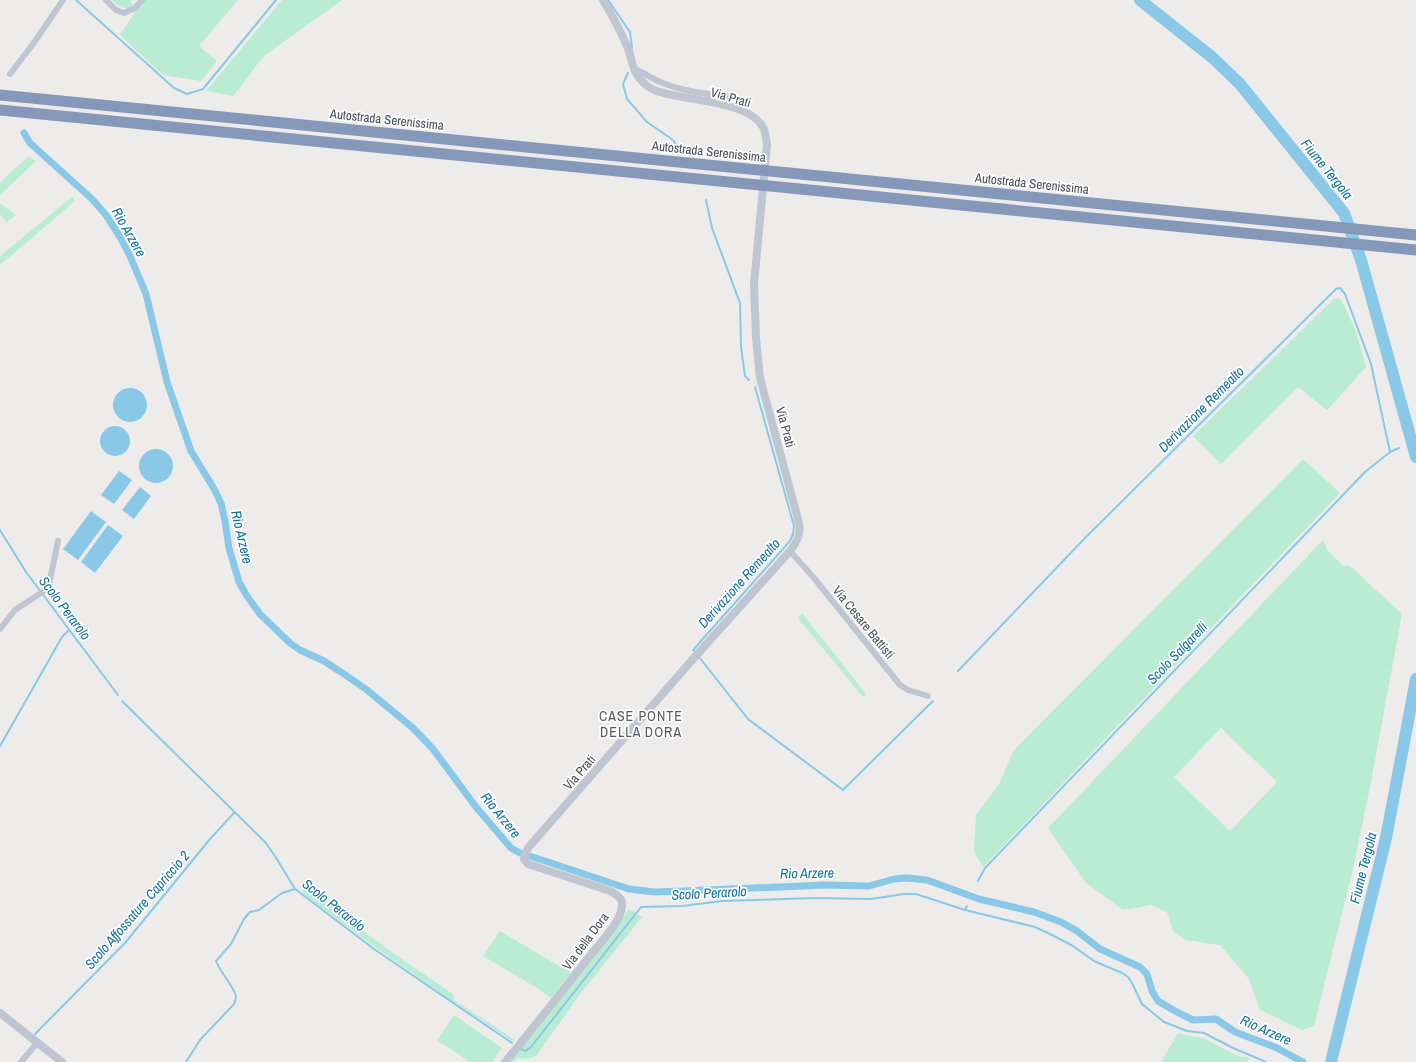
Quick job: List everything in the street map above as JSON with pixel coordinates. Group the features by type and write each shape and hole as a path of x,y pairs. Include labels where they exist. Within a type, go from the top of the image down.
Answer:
{"highway":[{"name":"Autostrada Serenissima","path":"0,95 1416,235"},
{"path":"0,110 1413,249"}],"street":[{"path":"10,74 63,0"},
{"path":"106,0 116,10 124,13 135,8 142,0"},
{"name":"Via Prati","path":"525,855 693,659 790,551 798,538 800,527 760,378 756,338 754,284 767,145 764,128 754,116 740,110 660,92 646,85 637,76 632,68 628,48 614,18 603,0"},
{"path":"632,68 658,81 678,88 731,97"},
{"path":"0,629 15,610 47,589 58,541"},
{"name":"Via Cesare Battisti","path":"790,551 814,578 900,685 908,690 928,696"},
{"name":"Via della Dora","path":"505,1062 568,985 615,923 622,908 620,898 610,891 531,866 526,863 525,855"},
{"path":"0,1013 62,1062"},
{"path":"21,1062 37,1043"}],"green space":[{"path":"112,0 132,0 130,2 133,5 124,8"},
{"path":"145,0 238,0 199,46 217,61 201,81 163,75 120,35"},
{"path":"282,0 342,0 265,55 233,96 206,91"},
{"path":"29,156 36,161 0,195 0,182"},
{"path":"72,197 75,201 0,265 0,256"},
{"path":"0,203 16,215 7,222 0,215"},
{"path":"1338,298 1342,301 1355,329 1366,367 1327,410 1298,387 1221,464 1193,436 1334,299"},
{"path":"1303,459 1340,493 983,867 974,851 976,815 999,784 1014,750"},
{"path":"1322,541 1324,542 1327,550 1344,566 1349,565 1402,614 1371,782 1352,873 1314,1026 1302,1030 1260,1010 1249,979 1220,945 1185,940 1173,931 1167,912 1151,905 1123,910 1086,883 1048,828","holes":["1221,728 1277,782 1230,831 1174,777"]},
{"path":"802,613 866,694 863,697 798,618"},
{"path":"301,885 393,953 453,994 454,1000 515,1040 514,1042 407,970 303,894"},
{"path":"629,909 642,917 580,994 536,1056 529,1059 518,1058 514,1062 510,1062"},
{"path":"500,931 571,973 551,998 483,956"},
{"path":"454,1015 502,1048 492,1062 470,1062 437,1040"},
{"path":"1178,1033 1206,1039 1237,1056 1250,1058 1247,1062 1161,1062"}],"water":[{"path":"127,388 133,388 137,389 144,395 147,405 146,412 140,419 133,422 127,422 123,421 116,415 113,408 113,402 114,398 120,391"},
{"path":"115,426 126,430 130,441 126,452 115,456 104,452 100,441 104,430"},
{"path":"159,449 168,454 172,459 172,473 168,478 163,482 153,483 149,482 140,473 139,463 140,459 149,450"},
{"path":"119,471 132,480 114,504 101,495"},
{"path":"140,487 151,496 134,519 122,510"},
{"path":"91,511 106,522 78,560 63,549"},
{"path":"108,525 123,536 95,573 81,562"}],"waterway":[{"name":"Derivazione Remealto","path":"76,0 174,88 187,94 203,89 276,0"},
{"name":"Derivazione Remealto","path":"608,0 630,32 632,48"},
{"name":"Fiume Tergola","path":"1140,0 1213,58 1240,84 1344,213 1361,260 1416,457"},
{"name":"Derivazione Remealto","path":"628,73 623,84 627,99 647,122 673,140 678,147"},
{"name":"Rio Arzere","path":"24,133 30,143 92,199 106,215 130,256 146,294 167,382 191,451 221,503 229,548 239,582 247,596 260,614 290,643 300,650 324,661 344,674 367,690 413,728 433,749 476,807 511,848 520,853 629,889 655,892 825,885 869,886 894,879 907,878 927,880 979,899 1034,912 1061,922 1077,931 1100,949 1140,967 1147,974 1152,991 1158,1001 1175,1011 1193,1020 1216,1019 1235,1032 1277,1048 1303,1062"},
{"name":"Derivazione Remealto","path":"706,200 712,228 740,303 741,347 745,376 749,380"},
{"name":"Derivazione Remealto","path":"958,671 1085,538 1336,289 1340,288 1345,294 1371,364 1390,452"},
{"name":"Derivazione Remealto","path":"695,651 693,650 790,541 793,534 794,526 755,387"},
{"name":"Scolo Salgarelli","path":"978,881 985,868 1365,472 1390,452 1399,448"},
{"name":"Scolo Perarolo","path":"0,530 26,572 118,695"},
{"path":"0,746 62,637 69,630"},
{"name":"Derivazione Remealto","path":"699,657 748,719 843,790 933,701"},
{"name":"Fiume Tergola","path":"1331,1062 1386,838 1416,679"},
{"name":"Scolo Perarolo","path":"122,701 265,842 295,889 374,949 512,1043"},
{"name":"Scolo Affossature Capriccio 2","path":"35,1034 125,943 210,839 234,813"},
{"path":"186,1062 200,1040 234,1004 236,999 234,990 216,961 231,944 244,919 250,912 259,910 282,893 295,889"},
{"name":"Scolo Perarolo","path":"520,1049 526,1051 531,1047 641,907 682,906 722,901 815,898 871,899 904,894 916,894 965,910 1035,927 1054,936 1073,946 1094,961 1128,977 1142,1004 1164,1022 1187,1031 1204,1033 1233,1048 1266,1062"},
{"name":"Scolo Salgarelli","path":"965,910 967,906"}],"district":[{"name":"CASE PONTE DELLA DORA","path":"641,724"}]}
